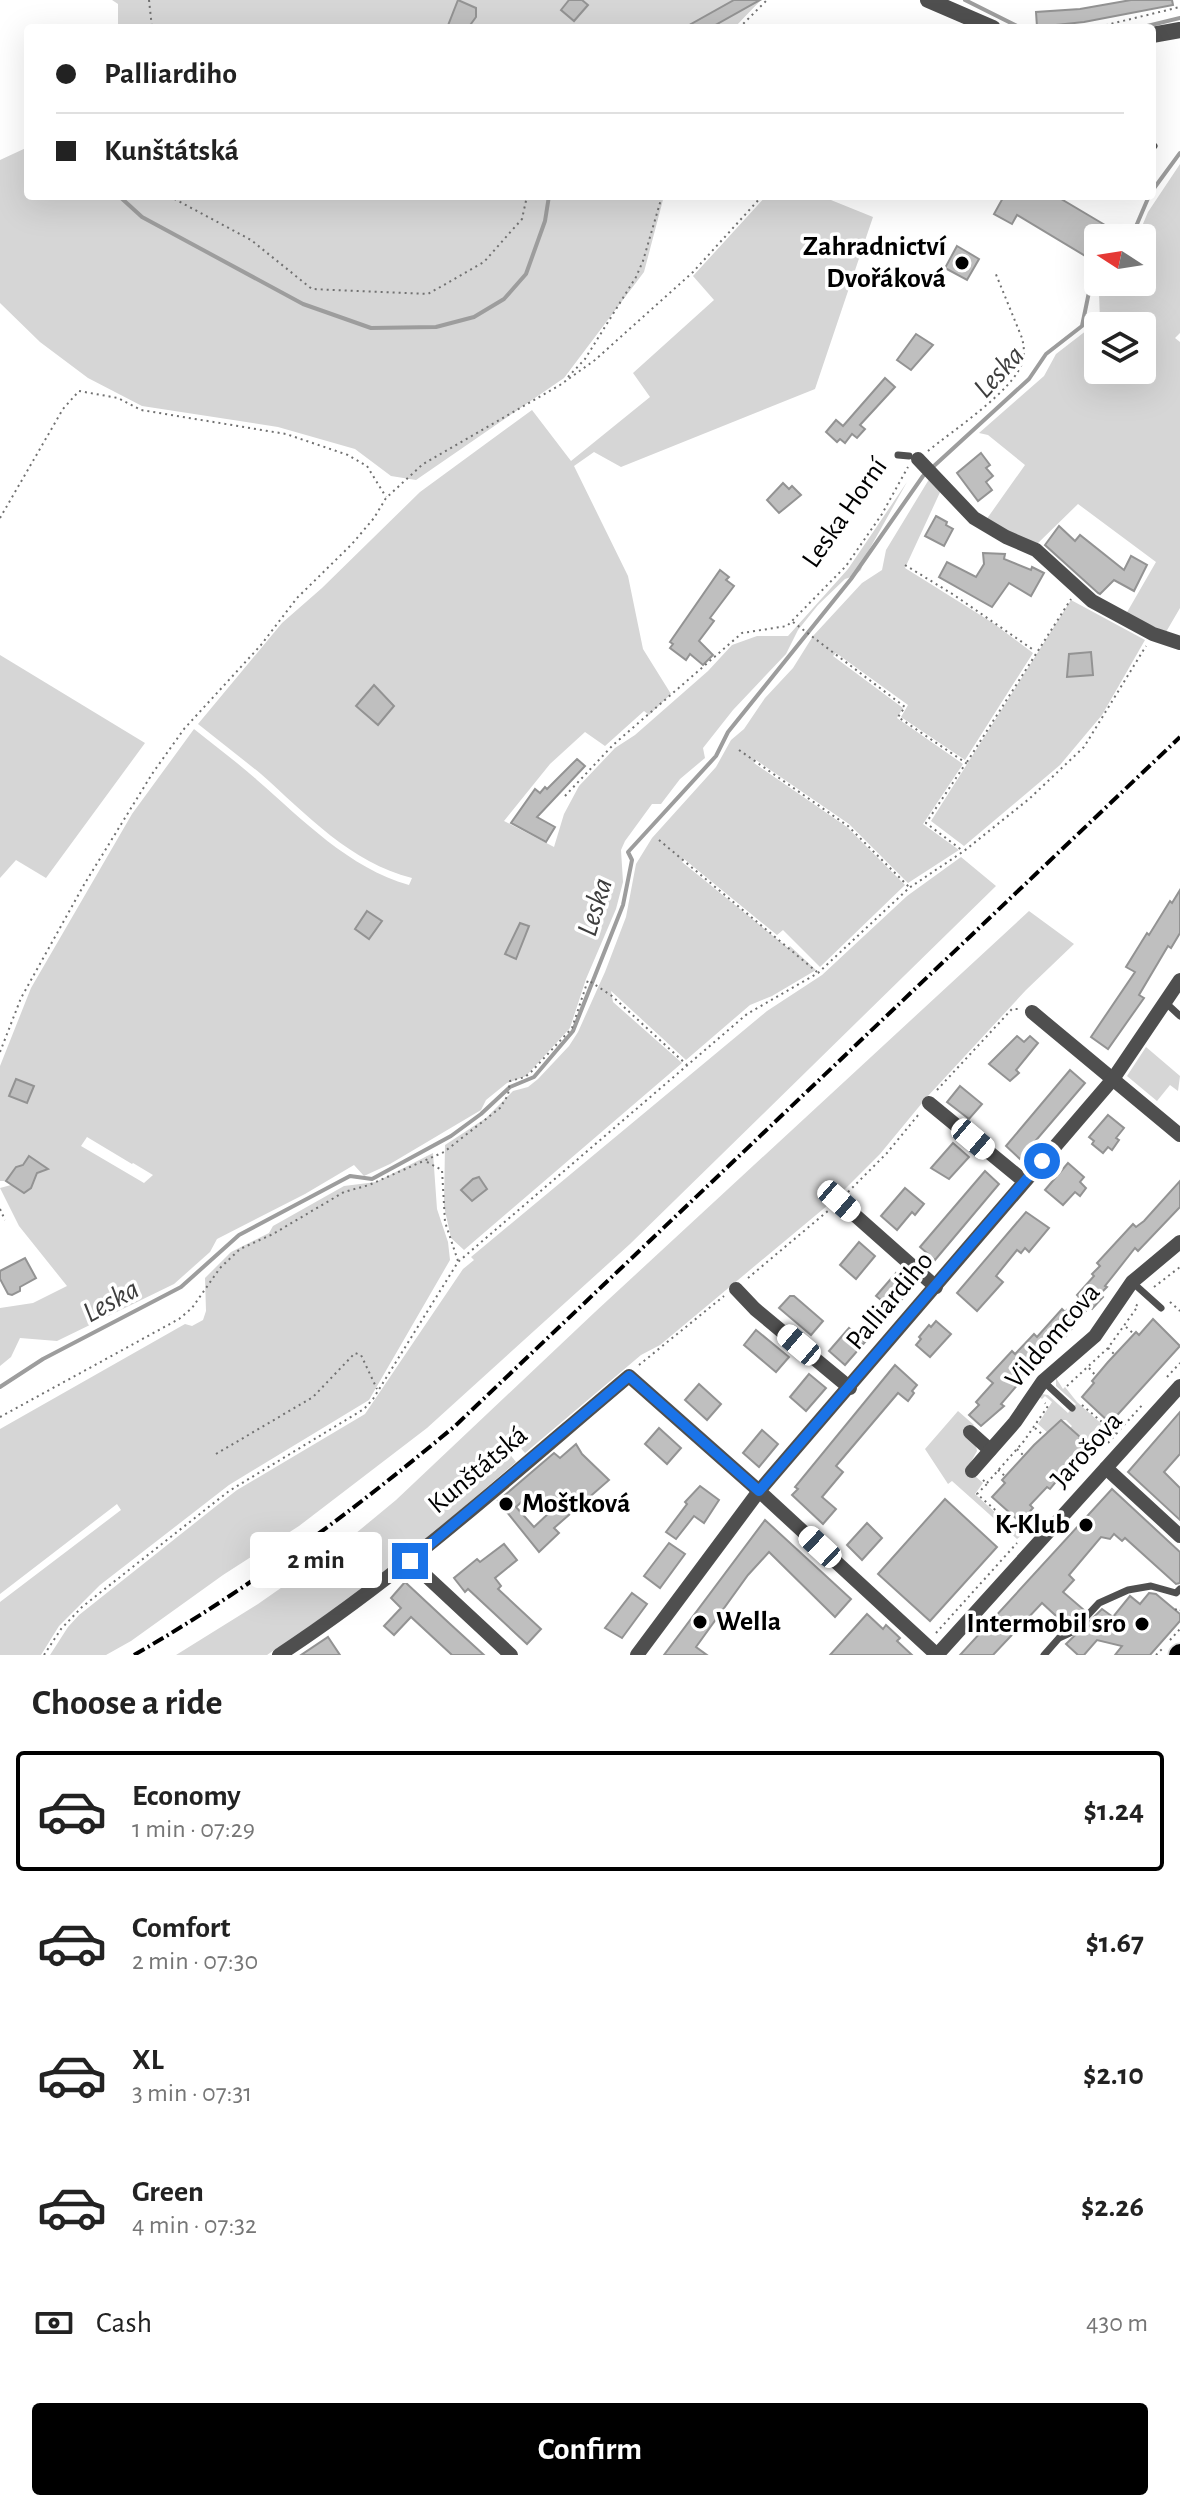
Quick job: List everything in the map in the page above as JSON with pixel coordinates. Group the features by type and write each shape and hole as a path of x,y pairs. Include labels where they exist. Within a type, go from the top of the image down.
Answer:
{"street":[{"path":"928,0 984,24"},
{"path":"1156,34 1180,30"},
{"name":"Leska Horní","path":"921,463 974,518 1036,550 1092,601 1153,634 1180,643"},
{"name":"Palliardiho","path":"637,1655 759,1491 1113,1079 1180,980"},
{"path":"1032,1012 1180,1135"},
{"path":"929,1103 1024,1181"},
{"path":"839,1201 936,1287"},
{"name":"Vildomcova","path":"972,1471 1015,1422 1043,1382 1095,1336 1132,1282 1180,1242"},
{"path":"736,1289 755,1309 850,1388"},
{"path":"629,1376 933,1651"},
{"name":"Kunštátská","path":"279,1655 410,1561 629,1376"},
{"name":"Jarošova","path":"933,1651 1180,1386"},
{"path":"970,1432 990,1450"},
{"path":"1106,1468 1180,1536"},
{"path":"410,1561 511,1655"}],"lane":[{"path":"898,455 921,463"},
{"path":"1166,1003 1180,1016"},
{"path":"1132,1282 1161,1308"},
{"path":"1043,1382 1072,1408"},
{"path":"1044,1655 1059,1638 1072,1632 1099,1603 1128,1590 1151,1586 1176,1593 1180,1589"}],"path":[{"path":"149,0 152,24"},
{"path":"743,24 767,0"},
{"path":"1115,24 1180,7"},
{"path":"176,200 251,240 312,289 428,294 484,262 522,219 526,200"},
{"path":"564,381 585,359 636,277 661,200"},
{"path":"0,1052 21,998 85,883 160,763 184,729 261,645 297,598 352,544 386,498 423,464 564,381 606,351 683,283 758,200"},
{"path":"932,448 1007,386 1022,364 1022,338 995,272"},
{"path":"0,518 63,409 79,391 118,398 141,410 286,434 348,455 367,466 386,498"},
{"name":"Leska Horní","path":"792,621 846,566 882,514 905,471 921,463"},
{"path":"905,565 1036,651"},
{"path":"964,851 926,823 1078,588"},
{"path":"565,796 613,745 742,633 787,626 792,621 905,707 898,717 966,763"},
{"path":"44,1655 61,1629 82,1607 229,1491 364,1409 458,1262 747,1014 818,973 909,888 964,851 1029,799 1084,747 1153,634"},
{"path":"739,750 848,826 909,888"},
{"path":"659,840 818,973"},
{"path":"0,1417 179,1319 192,1308 220,1268 240,1249 273,1234 344,1192 444,1152 500,1108 508,1095 510,1081 531,1072 572,1028 588,980 612,996 687,1065"},
{"path":"929,1103 932,1095 1012,1009 1032,1012"},
{"path":"425,1162 442,1170 445,1222 458,1262"},
{"path":"0,1209 5,1220"},
{"path":"1154,1287 1179,1268"},
{"path":"629,1376 642,1361 736,1289"},
{"path":"1125,1326 1134,1334"},
{"path":"1108,1348 1115,1355"},
{"path":"216,1454 313,1397 355,1353 361,1355 377,1390"},
{"path":"1159,1387 1180,1363"},
{"path":"1088,1367 1096,1376"},
{"path":"933,1651 1025,1536 977,1494 1017,1449 1048,1406 1043,1382 1069,1390"},
{"path":"1106,1445 1148,1398"},
{"path":"1078,1401 1116,1434"},
{"path":"1034,1427 1043,1435"},
{"path":"1017,1449 1024,1456"},
{"path":"998,1470 1005,1476"},
{"path":"972,1471 987,1484"}],"shaded area":[{"path":"112,0 761,0 738,24 118,24 118,4"},
{"path":"24,149 24,200 663,200 644,272 564,378 416,480 391,476 355,449 278,427 142,406 88,378 40,342 0,303 0,160"},
{"path":"1180,164 1180,333 1175,338 1180,342 1180,608 1166,632 1126,614 1156,562 1078,504 1035,546 986,520 1025,465 988,435 979,433 1044,376 1056,354 1084,332 1084,384 1156,384 1156,312 1100,312 1099,296 1156,296 1156,224 1143,224"},
{"path":"762,200 831,200 873,217 815,389 621,467 594,452 574,466 628,576 643,649 671,694 649,715 644,711 605,746 585,732 550,764 504,821 554,847 564,814 579,786 615,748 635,735 708,671 732,645 757,636 788,636 848,569 907,482 864,559 861,570 845,579 818,605 798,630 786,654 733,710 703,748 705,758 680,779 661,804 652,804 625,841 621,850 623,882 616,909 586,979 570,1028 526,1076 507,1083 486,1100 481,1110 390,1164 364,1176 354,1165 217,1239 210,1252 174,1284 57,1341 20,1338 11,1357 0,1366 0,1308 33,1303 67,1286 19,1226 0,1188 11,1185 23,1193 29,1189 36,1172 41,1172 43,1165 29,1156 6,1181 0,1181 0,1066 31,988 132,814 194,729 347,855 366,867 409,885 412,878 369,861 330,835 198,724 282,623 420,492 532,410 571,461 650,397 633,373 714,300 693,276","holes":["87,1137 153,1175 144,1183 81,1146"]},
{"path":"931,476 942,488 905,568 993,623 1033,653 965,760 901,717 908,705 836,653 833,656 903,708 897,718 963,764 923,824 959,850 908,883 849,824 756,760 754,763 847,827 905,885 820,967 783,930 777,935 684,859 682,862 816,970 750,1005 686,1060 611,991 613,1002 682,1063 464,1250 451,1238 444,1206 445,1145 486,1118 513,1091 528,1087 569,1046 605,972 626,917 636,864 652,838 716,767 731,740 744,729 765,698 793,668 813,636 862,583 882,570 886,550"},
{"path":"1071,600 1145,640 1102,715 1060,765 964,846 931,821"},
{"path":"0,655 145,743 46,878 16,860 0,878"},
{"path":"961,857 996,886 630,1244 427,1428 299,1526 223,1575 131,1641 106,1655 50,1655 79,1615 237,1490 365,1414 463,1269 474,1260 471,1257 767,1011 822,975 907,896"},
{"path":"1029,911 1074,944 1026,990 927,1097 880,1154 834,1200 525,1453 517,1444 508,1452 516,1462 409,1554 396,1543 394,1546 404,1557 371,1584 363,1576 359,1579 368,1586 267,1655 176,1655 258,1604 338,1548 396,1500"},
{"path":"1146,1047 1180,1076 1178,1091 1170,1085 1157,1101 1127,1076"},
{"path":"433,1153 437,1209 448,1242 450,1260 369,1400 229,1485 100,1585 59,1626 41,1655 0,1655 0,1602 121,1510 117,1504 0,1594 0,1429 185,1324 192,1326 203,1320 206,1311 205,1278 231,1252 269,1233 273,1226 344,1186 376,1182"},
{"path":"1056,1378 1063,1389 1065,1387 1113,1434 1097,1451 1070,1428 1072,1426 1066,1420 1061,1420 1049,1434 1038,1424 1052,1402 1045,1396 1042,1399 1039,1397 1042,1394 1048,1395 1068,1413 1076,1404 1056,1386"},
{"path":"958,1411 974,1425 965,1435 977,1451 967,1469 983,1483 975,1494 1021,1536 1017,1539 952,1481 948,1484 925,1449"}],"building":[{"path":"458,0 476,8 476,17 471,24 449,24"},
{"path":"569,0 582,0 588,5 574,21 561,10"},
{"path":"734,0 760,0 717,24 691,24"},
{"path":"1131,0 1172,0 1173,5 1084,22 1037,24 1036,12 1080,9"},
{"path":"1002,200 1063,200 1103,224 1084,224 1084,255 1017,215 1012,224 994,214"},
{"name":"Zahradnictví Dvořáková","path":"957,246 979,259 967,280 945,268"},
{"path":"916,334 933,345 911,370 897,360"},
{"path":"885,378 895,387 860,425 865,429 857,438 852,434 845,443 840,439 837,442 826,432 836,420 843,426"},
{"path":"981,453 990,465 986,468 993,476 986,482 992,490 978,501 957,473"},
{"path":"783,483 789,489 792,486 801,495 779,513 767,500"},
{"path":"936,516 953,529 944,546 925,536"},
{"path":"1059,526 1075,541 1080,535 1124,570 1131,556 1147,565 1134,591 1114,580 1098,593 1045,545"},
{"path":"983,553 1005,554 1004,559 1044,573 1031,596 1009,583 992,607 939,577 947,562 976,577 984,564"},
{"path":"720,570 734,586 710,618 714,621 699,641 713,655 703,665 690,654 686,660 670,648 673,644 670,642"},
{"path":"1091,652 1093,675 1067,677 1069,654"},
{"path":"374,685 394,706 378,725 356,706"},
{"path":"577,759 585,766 537,817 555,827 546,842 511,823 535,789 540,793 545,787 547,789"},
{"path":"1180,890 1180,933 1171,948 1168,946 1139,995 1144,998 1108,1049 1091,1037 1135,972 1126,967"},
{"path":"367,911 382,921 369,939 355,929"},
{"path":"520,923 529,926 516,959 505,954"},
{"path":"1017,1036 1024,1042 1030,1036 1038,1043 1016,1070 1019,1073 1010,1081 989,1064"},
{"path":"1070,1070 1085,1083 1020,1159 1006,1146"},
{"path":"16,1079 34,1086 27,1103 9,1096"},
{"path":"960,1086 982,1104 969,1119 947,1102"},
{"path":"1108,1115 1124,1128 1112,1150 1108,1147 1103,1153 1089,1137"},
{"path":"953,1143 969,1157 949,1179 931,1168"},
{"path":"29,1156 48,1169 37,1173 31,1188 24,1193 6,1181"},
{"path":"1068,1163 1084,1177 1080,1182 1086,1188 1080,1196 1075,1192 1063,1205 1045,1190"},
{"path":"985,1171 999,1184 935,1260 920,1247"},
{"path":"479,1177 487,1189 472,1201 461,1190"},
{"path":"1180,1181 1180,1207 1138,1251 1135,1248 1105,1286 1100,1294 1103,1297 1092,1309 1089,1307 1066,1336 1064,1333 1036,1359 1001,1404 1004,1406 981,1426 969,1415 993,1383 987,1378 1012,1351 1015,1354 1034,1334 1037,1337 1062,1309 1065,1312 1094,1276 1092,1274 1100,1266 1097,1263 1133,1224 1136,1227 1144,1221"},
{"path":"905,1188 924,1204 915,1215 912,1212 897,1230 881,1216"},
{"path":"1026,1212 1049,1228 1029,1252 1025,1248 1021,1253 1017,1250 996,1276 1003,1282 977,1311 957,1293"},
{"path":"859,1242 875,1256 856,1279 840,1265"},
{"path":"25,1258 36,1278 20,1287 20,1291 8,1294 0,1279 0,1271"},
{"path":"896,1273 912,1287 893,1310 876,1296"},
{"path":"790,1296 794,1296 823,1321 811,1335 779,1308"},
{"path":"1153,1319 1180,1346 1110,1423 1082,1397 1108,1362"},
{"path":"936,1321 951,1334 930,1357 916,1345 929,1325 931,1327"},
{"path":"849,1328 865,1342 845,1365 829,1351"},
{"path":"756,1330 789,1357 776,1372 744,1345"},
{"path":"895,1365 917,1385 912,1391 914,1393 908,1401 898,1393 836,1466 843,1472 822,1497 836,1509 823,1524 792,1495 798,1489 795,1487"},
{"path":"809,1374 826,1388 806,1411 790,1397"},
{"path":"699,1384 721,1404 707,1420 685,1400"},
{"path":"1180,1412 1180,1454 1164,1472 1180,1488 1180,1520 1128,1472"},
{"path":"1061,1420 1089,1445 1076,1460 1073,1457 1050,1489 1047,1487 1030,1505 1033,1508 1020,1522 992,1497 1005,1483 1002,1480"},
{"path":"659,1428 681,1448 667,1464 645,1444"},
{"path":"762,1430 778,1444 759,1467 743,1453"},
{"path":"576,1444 609,1480 554,1528 559,1533 539,1552 498,1501 554,1453 560,1458","holes":["531,1493 550,1512 534,1527 516,1507"]},
{"path":"700,1486 719,1500 704,1523 694,1516 676,1539 666,1532 687,1504 685,1502"},
{"path":"1112,1489 1180,1552 1180,1583 1176,1584 1125,1538 1122,1541 1114,1534 1110,1539 1101,1537 1069,1575 1074,1580 1063,1592 1084,1610 1068,1627 1042,1603 993,1655 960,1655"},
{"path":"945,1499 997,1547 930,1621 878,1574"},
{"path":"765,1520 851,1599 835,1617 769,1552 748,1575 696,1647 707,1655 664,1655"},
{"path":"867,1523 882,1538 862,1560 847,1545"},
{"path":"669,1543 685,1554 660,1588 644,1576"},
{"path":"504,1544 517,1560 495,1578 501,1586 498,1589 541,1629 527,1644 468,1589 465,1592 454,1578 477,1559 480,1562"},
{"path":"405,1582 484,1655 452,1655 411,1617 394,1635 384,1626 401,1608 391,1598"},
{"path":"632,1593 647,1604 622,1638 605,1628"},
{"name":"Intermobil sro","path":"1149,1593 1156,1594 1180,1614 1180,1621 1150,1655 1115,1655 1122,1646 1097,1640 1084,1655 1078,1655 1066,1644 1102,1609 1113,1617 1130,1596 1140,1604"},
{"path":"867,1614 883,1629 886,1625 912,1655 830,1655"},
{"path":"328,1637 340,1655 301,1655"}],"waterway":[{"path":"965,0 1013,24"},
{"path":"1155,24 1180,18"},
{"name":"Leska","path":"1156,186 1180,153"},
{"path":"123,200 142,217 303,304 371,328 436,327 474,317 504,299 526,274 545,221 548,200"},
{"name":"Leska","path":"1137,224 1147,200"},
{"name":"Leska","path":"0,1387 43,1359 181,1287 239,1235 350,1176 372,1179 451,1136 510,1087 534,1077 573,1031 623,905 632,860 628,852 716,756 728,732 851,579 923,476 1029,379 1046,354 1082,326 1088,296"}],"railway":[{"path":"134,1655 177,1630 299,1548 455,1426 1180,737"}],"place":[{"name":"Zahradnictví Dvořáková","path":"962,263"},
{"name":"Moštková","path":"506,1504"},
{"name":"K-Klub","path":"1086,1525"},
{"name":"Wella","path":"700,1622"},
{"name":"Intermobil sro","path":"1142,1624"}],"route":[{"path":"410,1561 629,1376 759,1491 1042,1161"}]}
